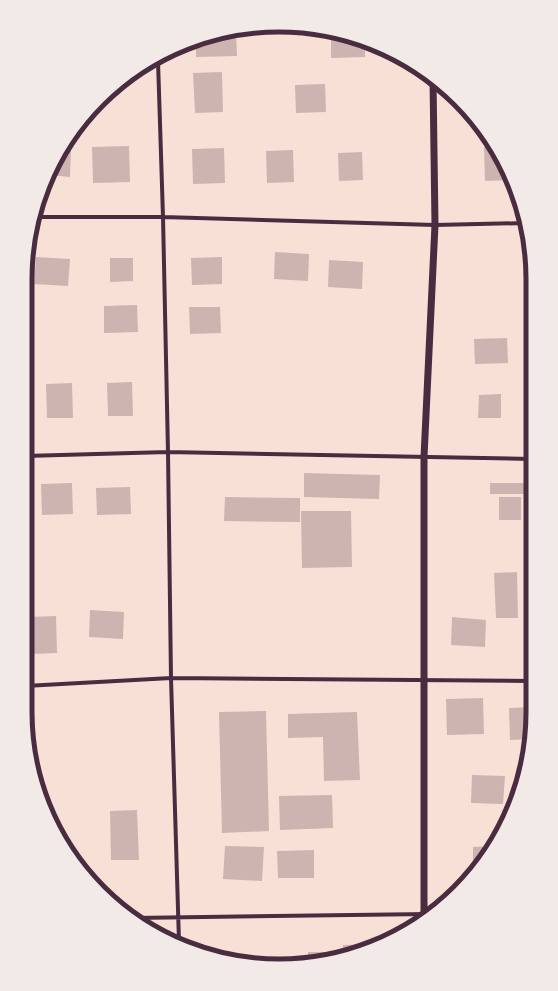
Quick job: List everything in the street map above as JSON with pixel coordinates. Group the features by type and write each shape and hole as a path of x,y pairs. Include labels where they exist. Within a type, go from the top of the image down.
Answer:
{"street":[{"path":"158,64 168,452 171,678 179,938"},
{"path":"426,910 424,457 434,225 433,86"},
{"path":"40,217 163,217 434,225 520,223"},
{"path":"32,456 168,452 526,460"},
{"path":"32,686 171,678 526,681"},
{"path":"143,918 419,915"}],"building":[{"path":"236,36 237,56 196,57 196,46 215,40"},
{"path":"331,38 365,48 365,57 331,58"},
{"path":"222,72 223,112 195,113 193,73"},
{"path":"325,84 326,112 296,113 295,85"},
{"path":"129,146 130,182 93,183 92,147"},
{"path":"484,147 487,147 505,180 485,181"},
{"path":"224,148 225,183 193,184 192,149"},
{"path":"69,149 71,149 70,177 55,176 65,155"},
{"path":"293,150 294,182 267,183 266,151"},
{"path":"362,152 363,180 339,181 338,153"},
{"path":"275,252 309,254 308,281 274,279"},
{"path":"36,257 70,259 68,286 34,284"},
{"path":"222,257 222,284 192,285 191,258"},
{"path":"110,258 133,258 133,281 110,282"},
{"path":"329,260 363,262 362,289 328,287"},
{"path":"137,305 138,332 104,333 104,306"},
{"path":"189,307 220,307 221,333 190,334"},
{"path":"507,338 508,363 475,364 474,339"},
{"path":"132,382 133,416 108,416 107,383"},
{"path":"72,383 73,418 47,418 46,384"},
{"path":"501,394 501,418 478,418 479,395"},
{"path":"304,473 380,475 379,499 304,497"},
{"path":"72,483 73,514 42,515 41,484"},
{"path":"490,483 525,483 526,494 490,494"},
{"path":"130,487 131,514 97,515 96,488"},
{"path":"225,497 300,498 300,522 224,521"},
{"path":"499,497 521,497 521,520 499,520"},
{"path":"301,511 351,511 352,567 302,568"},
{"path":"517,572 518,618 496,618 494,573"},
{"path":"90,610 124,612 123,639 89,637"},
{"path":"56,616 57,653 32,654 32,617"},
{"path":"452,617 486,620 485,647 451,645"},
{"path":"483,698 484,734 447,735 446,699"},
{"path":"526,707 524,739 510,740 509,708"},
{"path":"32,711 34,711 34,743"},
{"path":"266,711 269,831 222,833 219,712"},
{"path":"357,712 360,780 324,781 323,737 288,738 288,714"},
{"path":"472,775 505,776 503,804 471,803"},
{"path":"332,795 333,828 280,830 279,796"},
{"path":"137,810 139,860 111,860 110,811"},
{"path":"225,846 264,847 262,881 223,879"},
{"path":"486,846 473,865 473,847"},
{"path":"314,850 314,878 278,878 277,851"},
{"path":"362,944 343,951 343,945"},
{"path":"308,952 331,952 331,953 308,957"}]}
